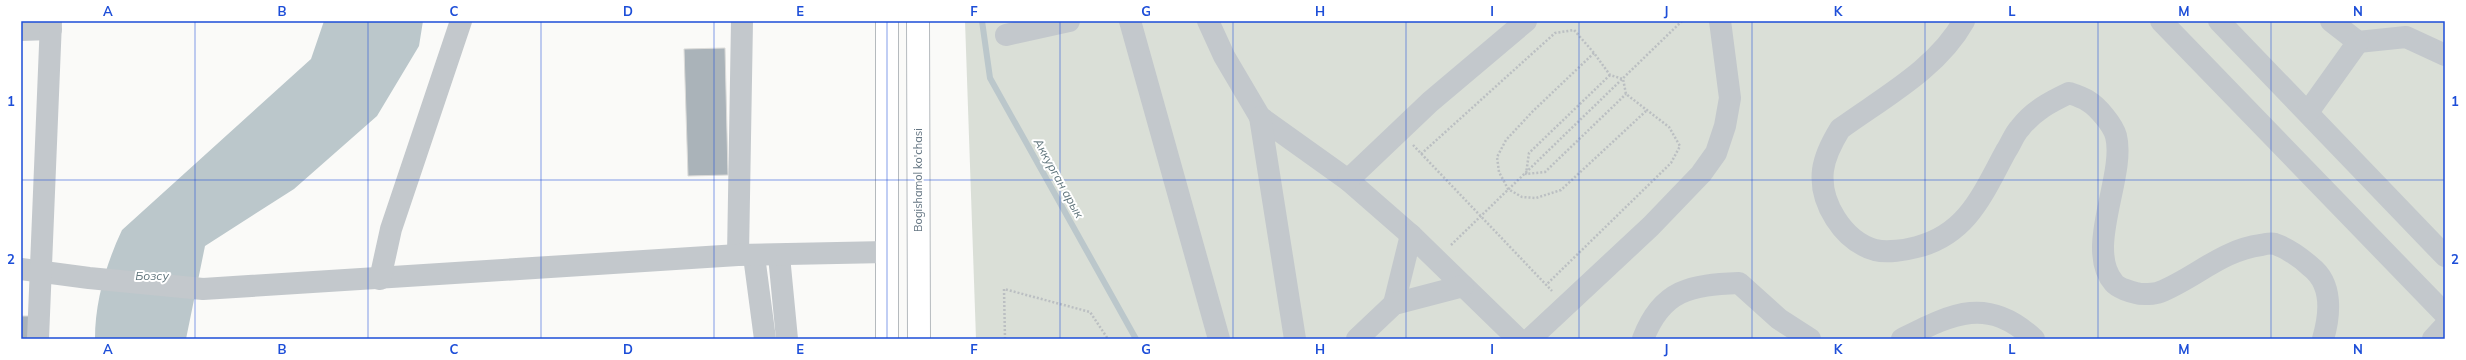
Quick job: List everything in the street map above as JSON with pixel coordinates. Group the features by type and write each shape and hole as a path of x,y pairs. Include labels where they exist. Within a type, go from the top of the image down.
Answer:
{"main road":[{"path":"887,21 887,339"},
{"name":"Bogishamol ko'chasi","path":"918,21 919,339"}],"lane":[{"path":"380,279 391,229 461,21"},
{"path":"742,21 746,256 765,339"},
{"path":"1006,35 1069,21"},
{"path":"1130,21 1219,339"},
{"path":"1208,21 1224,56 1260,117 1295,339"},
{"path":"1348,180 1398,131 1486,52 1526,21"},
{"path":"1530,339 1651,226 1701,174 1716,153 1724,132 1730,98 1720,21"},
{"path":"1964,21 1955,37 1934,61 1840,129 1831,143 1823,170 1823,190 1826,202 1836,221 1848,233 1875,250 1916,248 1942,239 1960,225 1975,207 2019,128 2040,108 2069,93 2089,101 2105,118 2116,135 2118,157 2108,204 2103,256 2107,270 2115,284 2137,294 2159,293 2204,267 2245,247 2273,243 2290,250 2315,270 2323,285 2329,303 2329,320 2323,339"},
{"path":"2161,21 2441,330"},
{"path":"2219,21 2445,256"},
{"path":"2331,21 2358,42 2406,37 2445,55"},
{"path":"21,30 51,25 30,270 38,339"},
{"path":"2308,112 2358,42"},
{"path":"1260,117 1348,180 1411,235 1518,339"},
{"path":"1394,304 1411,235"},
{"path":"30,270 89,278 203,289 746,256 887,252"},
{"path":"779,256 787,339"},
{"path":"1643,339 1656,315 1671,298 1687,289 1705,285 1739,283 1779,319 1810,339"},
{"path":"1357,339 1394,304 1463,286"},
{"path":"1902,339 1934,322 1960,314 1993,313 2018,324 2034,339"}],"path":[{"path":"1436,259 1508,189 1526,174 1682,21"},
{"path":"1421,154 1555,33 1574,30 1594,53 1610,75 1623,79"},
{"path":"1594,53 1533,111 1506,140 1497,157 1499,172 1508,189 1522,197 1536,198 1561,190 1646,111"},
{"path":"1526,174 1529,153 1610,75"},
{"path":"1546,284 1671,164 1680,146 1670,127 1646,111 1626,94 1623,79"},
{"path":"1526,174 1545,172 1626,94"},
{"path":"1398,131 1482,215 1565,305"},
{"path":"1004,339 1004,289 1090,312 1108,339"}],"shaded area":[{"path":"965,21 2445,21 2445,339 976,339"}],"water":[{"name":"Бозсу","path":"324,21 423,21 419,46 377,116 294,189 205,246 186,339 95,339 97,311 102,283 122,230 311,59"}],"building":[{"path":"725,48 728,175 688,176 684,49"},
{"path":"21,316 33,316 32,339 21,339"}],"waterway":[{"name":"Аккурган арык","path":"982,21 990,78 1136,339"}]}
